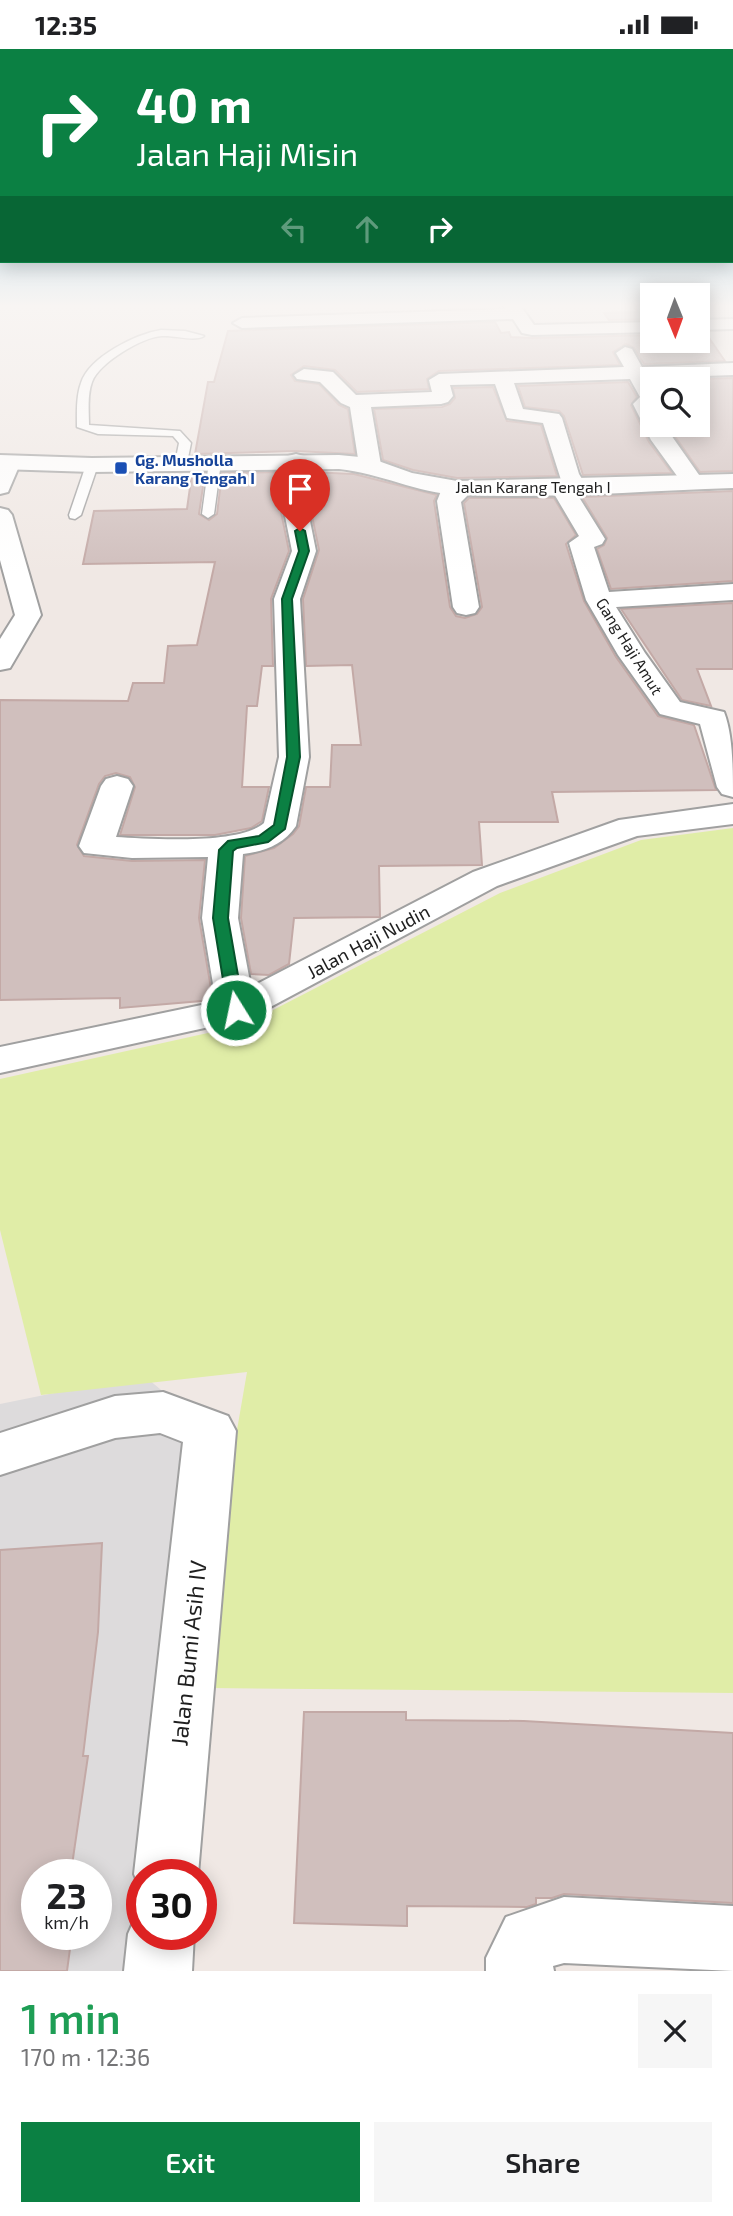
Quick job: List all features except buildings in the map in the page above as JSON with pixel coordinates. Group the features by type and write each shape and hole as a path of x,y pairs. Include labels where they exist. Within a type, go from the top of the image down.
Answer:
{"street":[{"path":"344,395 360,404 370,465"},
{"path":"354,401 441,398 443,395"},
{"path":"508,395 514,415 552,418 568,474 568,487"},
{"path":"659,437 670,447 694,482"},
{"name":"Jalan Karang Tengah I","path":"4,463 92,465 296,461 370,465 407,479 457,488 733,481"},
{"path":"117,786 96,846 123,850 233,844 263,839 280,827 294,757 287,599 304,551 296,511 296,461"},
{"path":"0,487 4,463"},
{"name":"Gang Haji Amut","path":"568,487 593,539 581,543 599,600 632,655 670,708 713,718 733,787"},
{"path":"457,488 455,496 449,496 449,501 466,607"},
{"path":"0,515 28,615 0,662"},
{"path":"599,600 733,592"},
{"name":"Jalan Haji Nudin","path":"0,1061 236,1010 485,879 631,827 733,814"},
{"path":"233,844 226,850 220,918 236,1010"},
{"name":"Jalan Bumi Asih IV","path":"0,1454 115,1417 139,1414 163,1412 210,1431 167,1859"},
{"path":"520,1971 520,1958 529,1940 564,1930 733,1939"},
{"path":"158,1971 160,1950"}],"lane":[{"path":"86,395 83,427 97,431 176,433 185,443 181,463"},
{"path":"208,514 215,461"},
{"path":"75,515 92,465"}],"shaded area":[{"path":"148,1379 210,1431 173,1859 126,1859 126,1950 165,1950 163,1971 0,1971 0,1404 79,1388"}],"green space":[{"path":"733,828 733,1693 210,1688 232,1459 247,1372 41,1395 0,1230 0,1079 244,1025 500,893 641,840"}],"place":[{"name":"Gg. Musholla Karang Tengah I","path":"121,468"}],"route":[{"path":"236,1010 220,918 226,850 233,844 263,839 280,827 294,757 287,599 304,551 300,531"}]}
